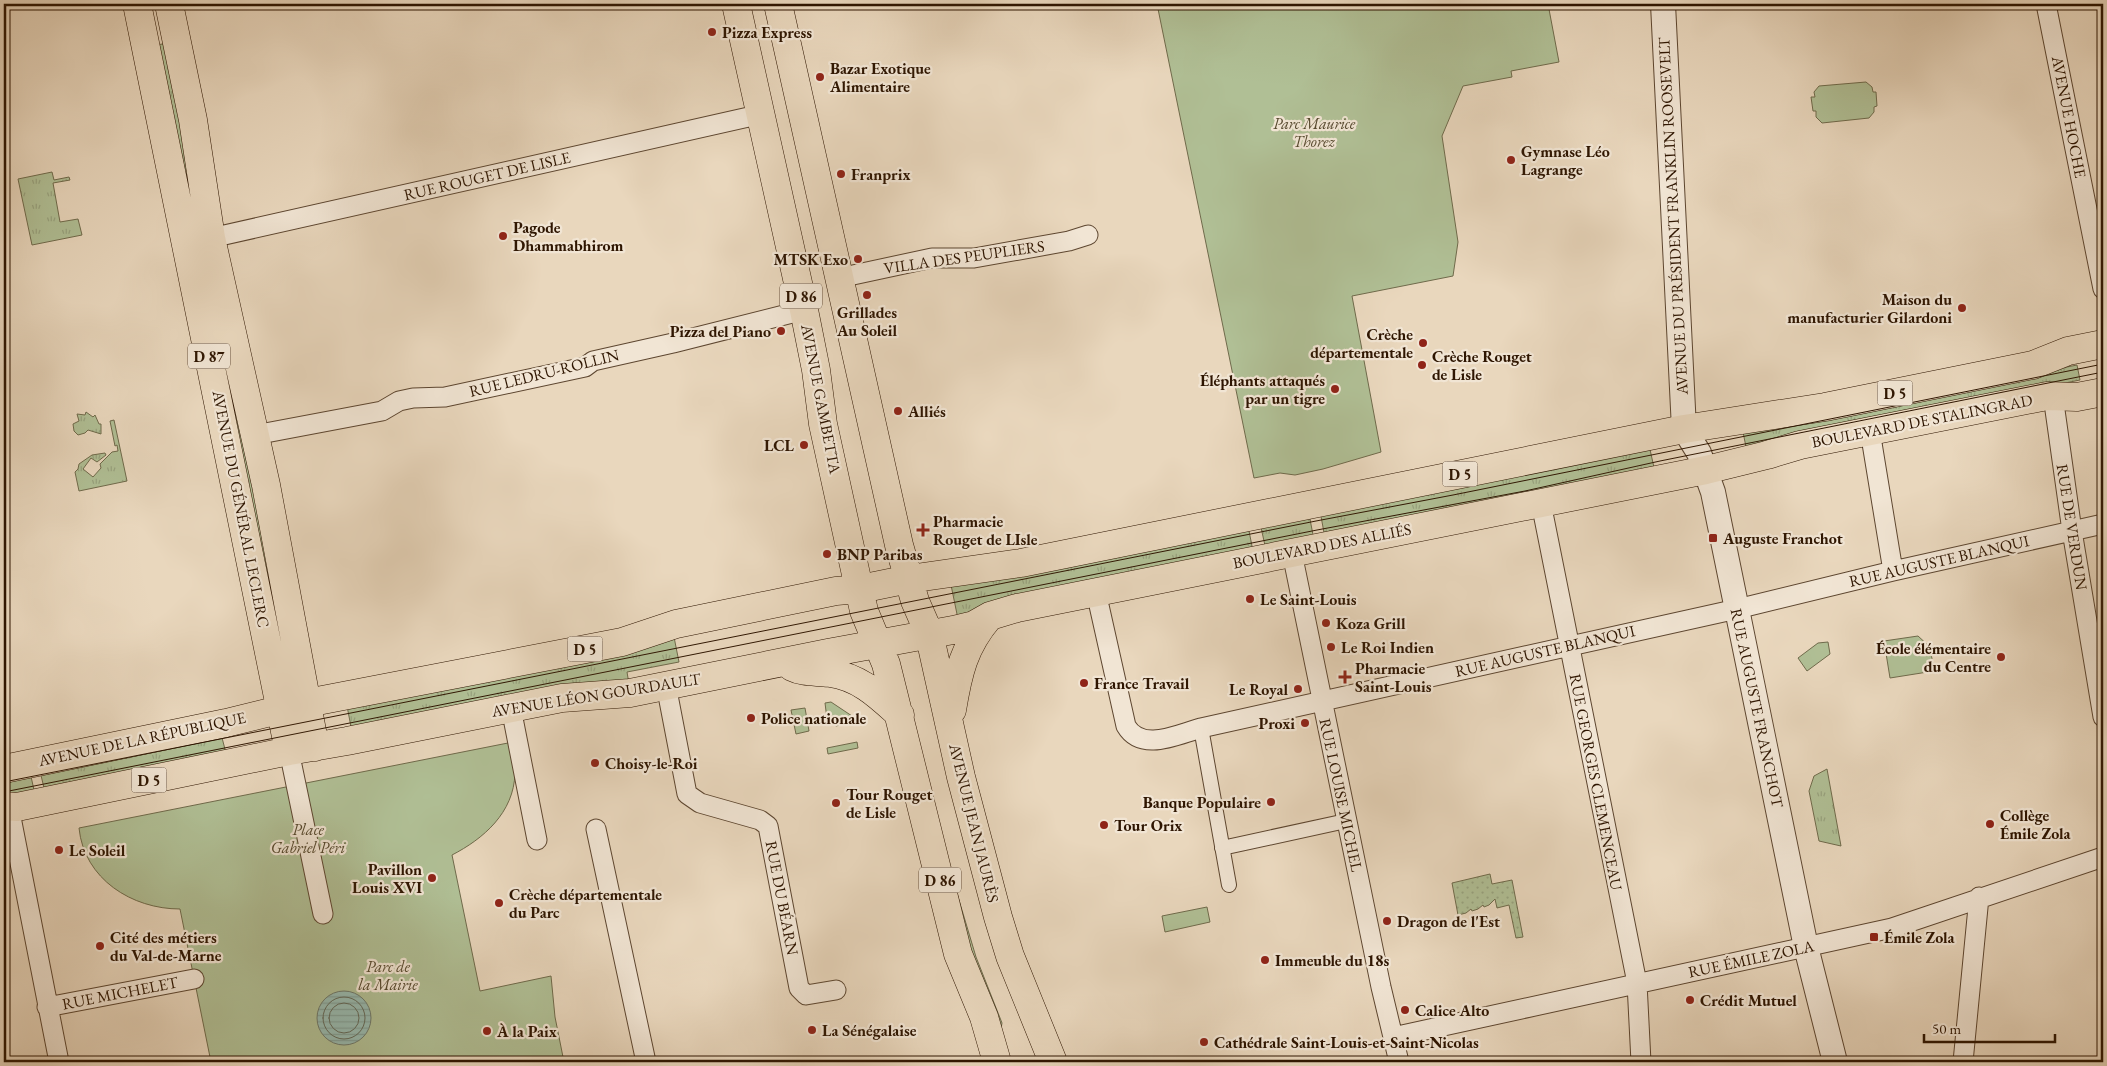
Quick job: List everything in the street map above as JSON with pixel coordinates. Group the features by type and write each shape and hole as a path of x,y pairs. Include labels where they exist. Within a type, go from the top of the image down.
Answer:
{"main road":[{"name":"AVENUE DU GÉNÉRAL LECLERC","path":"137,4 280,709 302,749"},
{"name":"AVENUE DU GÉNÉRAL LECLERC","path":"169,4 193,120 211,238 255,434 307,703 302,749"},
{"name":"AVENUE GAMBETTA","path":"736,4 762,114 804,310 824,424 885,584"},
{"name":"D 86","path":"778,4 899,545 885,584 867,620 891,642 885,657 958,954 984,1017 997,1062"},
{"name":"BOULEVARD DE STALINGRAD","path":"1684,428 1834,405 2033,365 2068,351 2103,344"},
{"name":"BOULEVARD DE STALINGRAD","path":"1743,461 1800,445 1870,431 2053,396 2078,397 2103,392"},
{"name":"D 5","path":"280,709 622,642 676,624 836,591 986,566 1021,563 1684,428"},
{"name":"BOULEVARD DES ALLIÉS","path":"891,642 930,633 965,628 990,616 1016,608 1743,461"},
{"name":"AVENUE JEAN JAURÈS","path":"885,584 918,610 930,633 961,777 998,917 1010,956 1053,1062"},
{"path":"950,721 961,665 976,633 990,616"},
{"name":"AVENUE LÉON GOURDAULT","path":"302,749 576,696 630,693 891,642"},
{"path":"781,662 801,672 820,672 851,678 877,694 900,715"},
{"name":"AVENUE DE LA RÉPUBLIQUE","path":"4,769 226,723 280,709"},
{"name":"D 5","path":"6,807 20,807 302,749"}],"street":[{"name":"AVENUE DU PRÉSIDENT FRANKLIN ROOSEVELT","path":"1662,4 1684,428"},
{"name":"AVENUE HOCHE","path":"2046,4 2103,289"},
{"name":"RUE ROUGET DE LISLE","path":"211,238 762,114"},
{"name":"VILLA DES PEUPLIERS","path":"840,278 932,258 974,258 1069,241 1088,234"},
{"name":"RUE LEDRU-ROLLIN","path":"255,434 382,411 399,401 412,398 445,397 585,367 593,360 673,343 804,310"},
{"name":"RUE DE VERDUN","path":"2053,396 2072,532 2103,717"},
{"name":"RUE AUGUSTE FRANCHOT","path":"1684,428 1706,470 1713,492 1737,609 1799,949 1835,1062"},
{"path":"1870,431 1893,571"},
{"name":"RUE GEORGES CLEMENCEAU","path":"1541,503 1568,646 1637,982 1641,1062"},
{"name":"RUE AUGUSTE BLANQUI","path":"1096,592 1126,726 1130,733 1142,740 1153,740 1737,609 1893,571 2103,524"},
{"name":"RUE LOUISE MICHEL","path":"1292,553 1386,1012 1399,1062"},
{"name":"RUE DU BÉARN","path":"666,685 687,794 700,803 760,820 768,826 799,988 806,996 836,990"},
{"path":"511,708 537,840"},
{"path":"1201,728 1229,885"},
{"path":"302,749 323,914"},
{"path":"6,807 59,1062"},
{"path":"1222,848 1346,821"},
{"path":"596,829 646,1062"},
{"name":"RUE ÉMILE ZOLA","path":"1393,1037 1637,982 1892,928 2103,856"},
{"path":"1963,1062 1979,897"},
{"name":"RUE MICHELET","path":"47,1007 194,979"}],"green space":[{"name":"Parc Maurice Thorez","path":"1157,4 1548,4 1559,62 1511,71 1512,77 1463,86 1442,136 1458,242 1453,276 1352,296 1381,452 1295,475 1280,473 1254,478"},
{"path":"169,43 292,669 284,671 156,45"},
{"path":"1866,82 1872,87 1873,92 1876,92 1877,106 1874,107 1874,112 1869,118 1822,123 1816,117 1811,97 1815,97 1814,92 1819,86"},
{"path":"52,172 54,180 69,177 70,180 53,183 60,222 78,219 82,235 32,245 18,179"},
{"path":"2077,365 2080,380 1746,447 1743,432"},
{"path":"86,412 93,417 95,415 99,424 101,424 101,434 88,430 78,435 74,431 73,424 79,421 77,414 85,415"},
{"path":"114,420 127,481 79,491 75,472 79,464 92,455 105,453 106,455 97,462 91,458 83,469 93,477 101,468 100,464 112,452 118,451 117,445 115,446 110,421"},
{"path":"1649,445 1655,472 1325,538 1320,511"},
{"path":"1309,514 1314,540 1266,550 1260,523"},
{"path":"1248,526 1253,551 958,619 951,585"},
{"path":"673,632 679,662 627,672 629,684 352,732 347,706"},
{"path":"1918,636 1930,647 1934,671 1890,678 1884,641"},
{"path":"1828,642 1830,654 1807,671 1798,658 1818,643"},
{"path":"831,702 852,716 852,722 836,726 827,719 825,703"},
{"path":"805,708 809,731 796,734 791,710"},
{"path":"220,730 227,757 45,792 39,767"},
{"path":"513,742 515,773 513,787 503,812 485,833 464,849 452,855 480,991 551,976 555,1017 564,1062 211,1062 180,909 162,908 145,904 113,888 100,876 90,862 83,846 79,828"},
{"path":"857,742 858,748 828,754 827,748"},
{"path":"1827,769 1841,846 1819,841 1809,791 1814,776"},
{"path":"30,772 34,790 4,796 4,778"},
{"path":"1490,874 1492,884 1512,880 1523,937 1516,938 1509,905 1497,908 1495,899 1489,905 1484,907 1483,905 1478,909 1472,911 1471,909 1466,913 1458,915 1452,883"},
{"path":"956,890 976,957 1002,1023 1000,1034 966,949"},
{"path":"1207,907 1210,922 1165,932 1162,916"}],"water":[{"path":"344,991 363,999 371,1018 363,1037 344,1045 325,1037 317,1018 325,999"}],"tram line":[{"path":"4,782 1453,495 2103,364"},
{"path":"4,792 1317,530 1525,491 1660,461 2103,372"}],"place":[{"name":"Pizza Express","path":"712,32"},
{"name":"Bazar Exotique Alimentaire","path":"820,77"},
{"name":"Gymnase Léo Lagrange","path":"1511,160"},
{"name":"Franprix","path":"841,174"},
{"name":"Pagode Dhammabhirom","path":"503,236"},
{"name":"MTSK Exo","path":"858,259"},
{"name":"Grillades Au Soleil","path":"867,295"},
{"name":"Maison du manufacturier Gilardoni","path":"1962,308"},
{"name":"Pizza del Piano","path":"781,331"},
{"name":"Crèche départementale","path":"1423,343"},
{"name":"Crèche Rouget de Lisle","path":"1422,365"},
{"name":"Éléphants attaqués par un tigre","path":"1335,389"},
{"name":"Alliés","path":"898,411"},
{"name":"LCL","path":"804,445"},
{"name":"Pharmacie Rouget de LIsle","path":"923,530"},
{"name":"Auguste Franchot","path":"1713,538"},
{"name":"BNP Paribas","path":"827,554"},
{"name":"Le Saint-Louis","path":"1250,599"},
{"name":"Koza Grill","path":"1326,623"},
{"name":"Le Roi Indien","path":"1331,647"},
{"name":"École élémentaire du Centre","path":"2001,657"},
{"name":"Pharmacie Saint-Louis","path":"1345,677"},
{"name":"France Travail","path":"1084,683"},
{"name":"Le Royal","path":"1298,689"},
{"name":"Police nationale","path":"751,718"},
{"name":"Proxi","path":"1305,723"},
{"name":"Choisy-le-Roi","path":"595,763"},
{"name":"Banque Populaire","path":"1271,802"},
{"name":"Tour Rouget de Lisle","path":"836,803"},
{"name":"Collège Émile Zola","path":"1990,824"},
{"name":"Tour Orix","path":"1104,825"},
{"name":"Le Soleil","path":"59,850"},
{"name":"Pavillon Louis XVI","path":"432,878"},
{"name":"Crèche départementale du Parc","path":"499,903"},
{"name":"Dragon de l'Est","path":"1387,921"},
{"name":"Émile Zola","path":"1874,937"},
{"name":"Cité des métiers du Val-de-Marne","path":"100,946"},
{"name":"Immeuble du 18s","path":"1265,960"},
{"name":"Crédit Mutuel","path":"1690,1000"},
{"name":"Calice Alto","path":"1405,1010"},
{"name":"La Sénégalaise","path":"812,1030"},
{"name":"À la Paix","path":"487,1031"},
{"name":"Cathédrale Saint-Louis-et-Saint-Nicolas","path":"1204,1042"}],"park label":[{"name":"Place Gabriel Péri","path":"308,838"},
{"name":"Parc de la Mairie","path":"388,975"}]}
